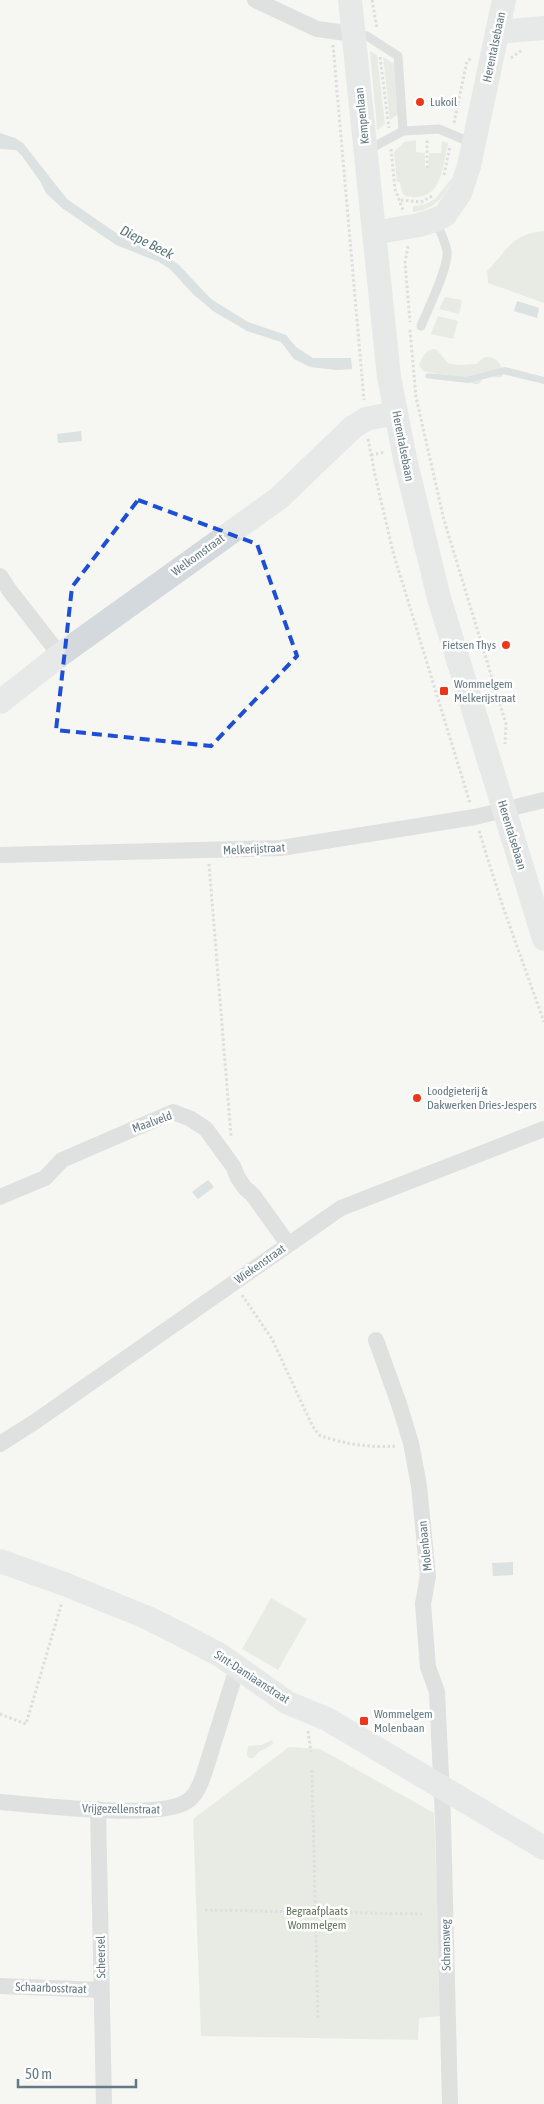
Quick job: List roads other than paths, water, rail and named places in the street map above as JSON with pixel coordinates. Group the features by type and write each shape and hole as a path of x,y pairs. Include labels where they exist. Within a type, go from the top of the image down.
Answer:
{"street":[{"path":"255,0 317,30 343,33"},
{"name":"Kempenlaan","path":"350,0 343,33 366,152 374,233"},
{"name":"Herentalsebaan","path":"504,0 474,144 460,193 445,215 435,220 419,225 374,233 389,377 416,508 439,598 544,939"},
{"path":"497,32 544,28"},
{"name":"Welkomstraat","path":"0,702 60,655 279,498 353,427 366,419 396,413"},
{"path":"0,576 60,655"},
{"name":"Melkerijstraat","path":"0,855 281,848 474,817 544,800"},
{"name":"Maalveld","path":"0,1197 45,1178 62,1160 173,1112 191,1118 206,1129 233,1166 245,1188 254,1195 288,1244"},
{"name":"Wiekenstraat","path":"0,1444 36,1421 341,1208 544,1128"},
{"name":"Molenbaan","path":"376,1340 411,1443 419,1486 428,1576 423,1604 428,1667 437,1692 442,1787"},
{"name":"Sint-Damiaanstraat","path":"0,1561 67,1585 163,1625 220,1655 288,1702 316,1713 544,1846"},
{"name":"Vrijgezellenstraat","path":"0,1802 155,1811 172,1809 187,1802 198,1791 237,1668"},
{"name":"Schransweg","path":"442,1787 450,2104"},
{"name":"Scheersel","path":"98,1809 104,2104"},
{"name":"Schaarbosstraat","path":"0,1986 101,1990"}],"lane":[{"path":"343,33 367,36 398,56 403,131"},
{"path":"366,152 403,131 427,129 439,129 474,144"},
{"path":"421,326 444,269 447,253 443,236 435,220"}],"waterway":[{"name":"Diepe Beek","path":"428,376 439,377"}],"place":[{"name":"Lukoil","path":"420,102"},
{"name":"Fietsen Thys","path":"506,645"},
{"name":"Wommelgem Melkerijstraat","path":"444,691"},
{"name":"Loodgieterij & Dakwerken Dries-Jespers","path":"417,1098"},
{"name":"Wommelgem Molenbaan","path":"364,1721"}],"park label":[{"name":"Begraafplaats Wommelgem","path":"317,1918"}]}
